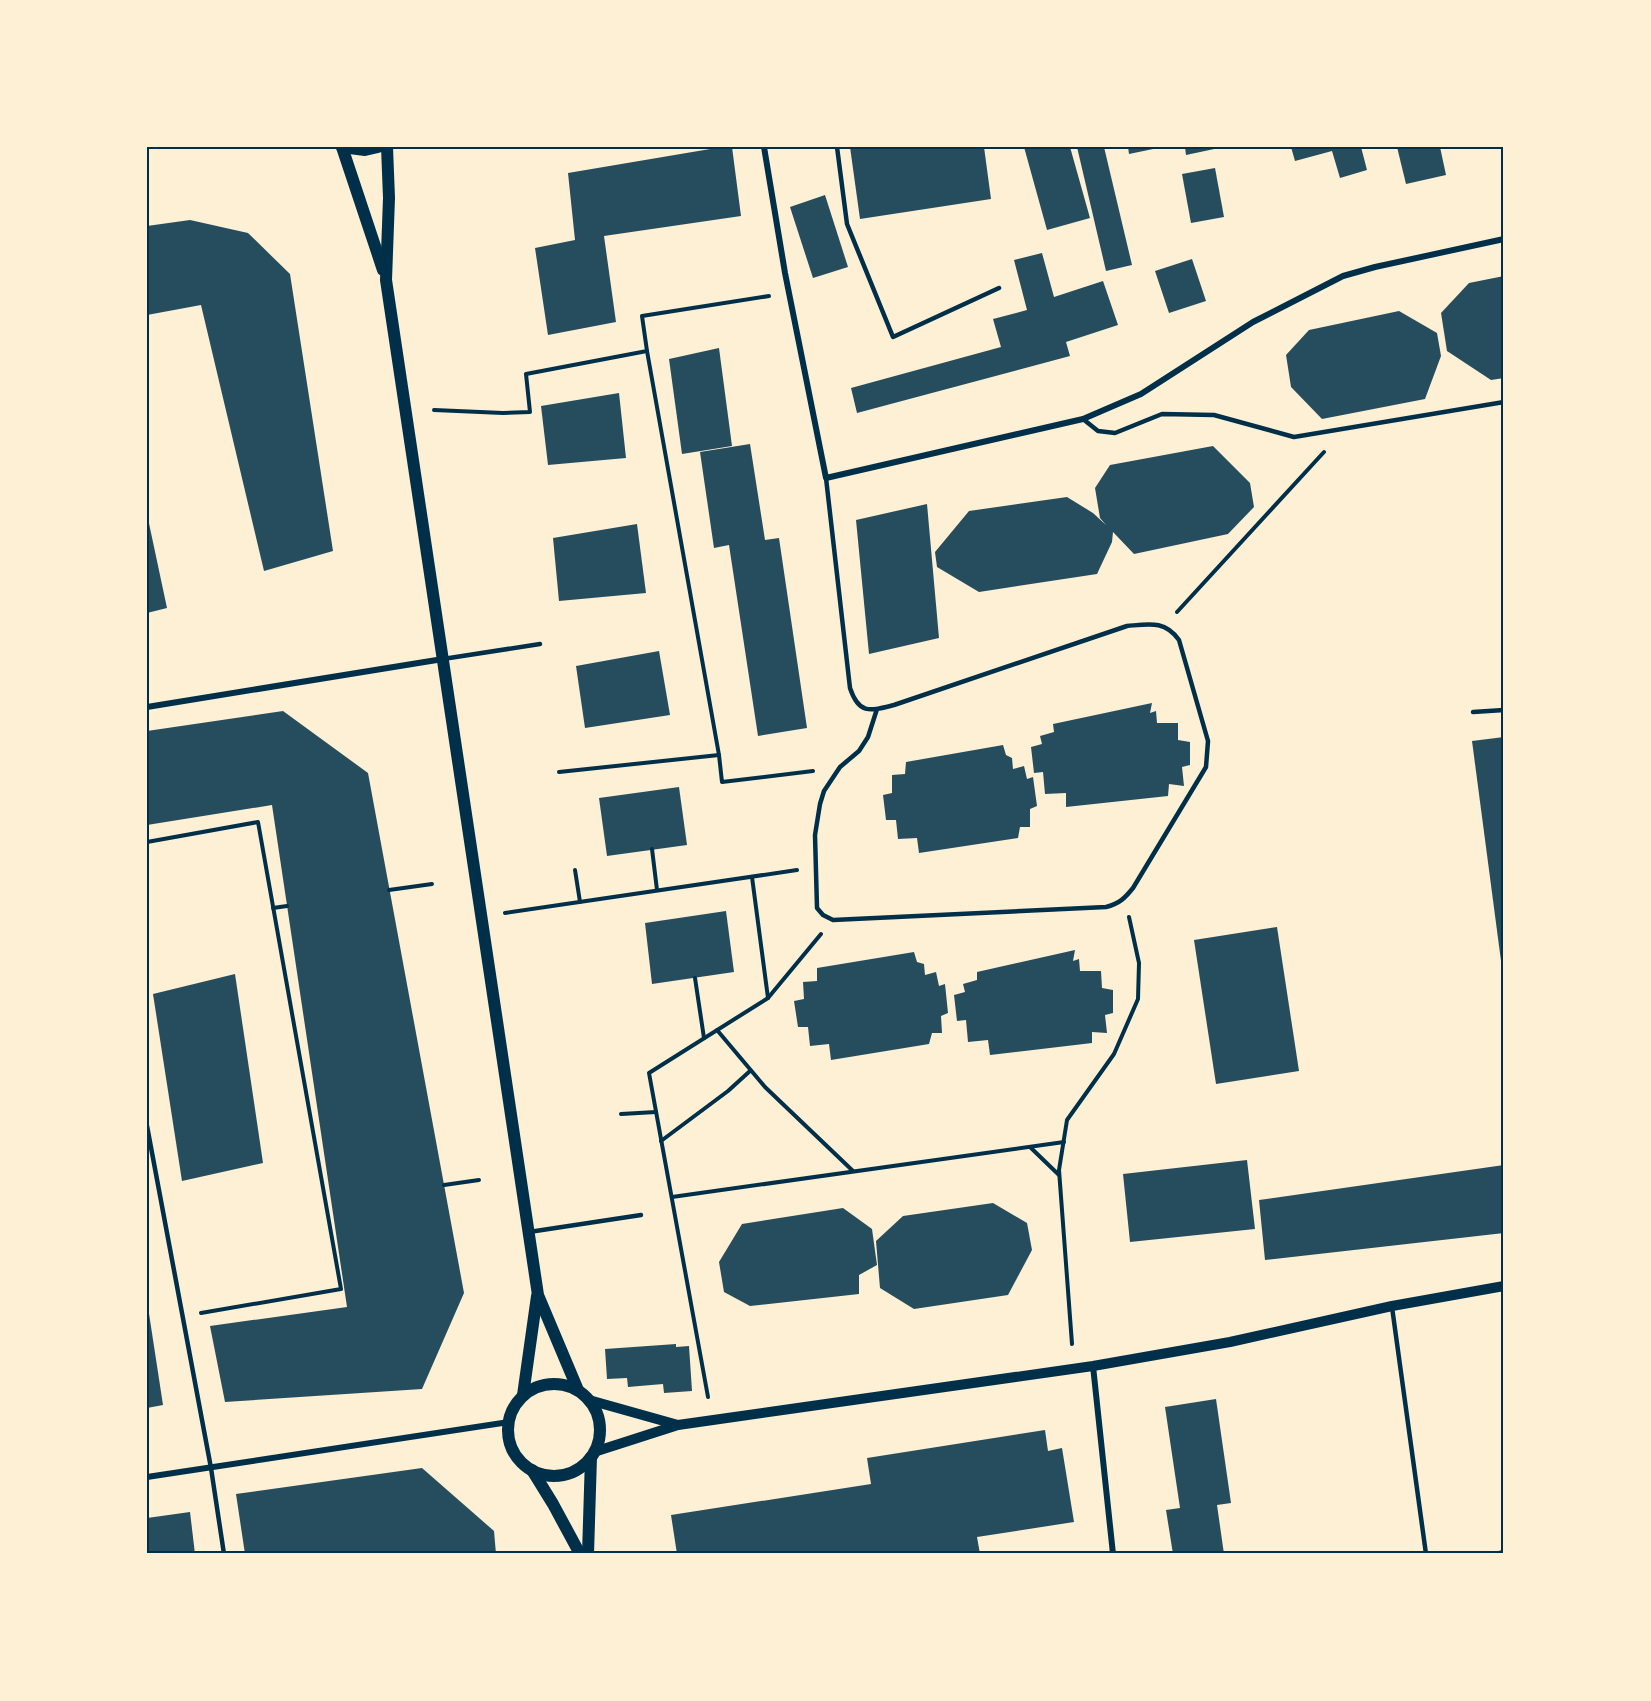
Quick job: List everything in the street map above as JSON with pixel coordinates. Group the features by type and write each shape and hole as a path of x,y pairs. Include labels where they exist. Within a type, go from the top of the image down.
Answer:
{"main road":[{"path":"378,147 365,150 342,147 386,280 538,1295 578,1390"},
{"path":"386,280 389,198 387,147"},
{"path":"524,1395 538,1295"},
{"path":"588,1554 593,1454 599,1439 600,1425 597,1412 578,1390 565,1385 550,1384 536,1387 516,1403 509,1422 510,1445 523,1464 532,1470 544,1475 557,1476 576,1470 593,1454"},
{"path":"532,1470 580,1554"}],"street":[{"path":"764,147 789,292 826,478 1083,419 1141,394 1253,322 1343,276 1504,239"},
{"path":"147,707 443,659"},
{"path":"593,1454 678,1425 1093,1366 1230,1342 1392,1306 1504,1286"},
{"path":"1093,1366 1113,1554"},
{"path":"589,1400 678,1425"},
{"path":"147,1477 509,1422"}],"lane":[{"path":"837,147 847,224 893,337 999,288"},
{"path":"1083,419 1098,431 1115,433 1162,414 1214,415 1294,437 1504,402"},
{"path":"826,478 850,688 855,701 864,708 877,709 894,705 1127,626 1150,624 1164,626 1173,631 1179,640 1208,741 1206,767 1125,898 1117,904 1106,907 833,920 823,915 817,908 815,835 820,804 824,791 840,767 859,751 868,737 877,709"},
{"path":"443,659 540,644"},
{"path":"1473,712 1504,710"},
{"path":"147,1126 212,1468 224,1554"},
{"path":"529,1232 640,1215"},
{"path":"1392,1306 1426,1554"},
{"path":"1496,1554 1504,1552"}],"path":[{"path":"789,292 642,316 722,782 840,767"},
{"path":"434,410 530,412 526,374 647,351"},
{"path":"1164,626 1345,429"},
{"path":"559,772 719,754"},
{"path":"147,842 258,822 341,1289 183,1317"},
{"path":"652,849 657,891"},
{"path":"505,913 816,868"},
{"path":"575,870 580,902"},
{"path":"752,877 768,998"},
{"path":"389,890 432,884"},
{"path":"1072,1344 1059,1175 1067,1120 1114,1054 1138,999 1139,963 1125,898"},
{"path":"273,908 287,906"},
{"path":"709,1404 649,1073 768,998 833,920"},
{"path":"695,978 704,1038"},
{"path":"717,1030 765,1088 854,1172"},
{"path":"661,1141 728,1091 750,1071"},
{"path":"621,1114 656,1112"},
{"path":"672,1197 1064,1142"},
{"path":"1030,1147 1059,1175"},
{"path":"444,1185 479,1180"},
{"path":"326,1203 331,1202"}],"building":[{"path":"732,147 741,216 604,236 616,322 548,335 535,248 575,240 568,173"},
{"path":"850,147 984,147 991,199 860,219"},
{"path":"1024,147 1070,147 1090,218 1047,230"},
{"path":"1077,147 1104,147 1132,265 1106,271"},
{"path":"1128,147 1158,147 1158,148 1129,154"},
{"path":"1185,147 1219,147 1219,148 1186,155"},
{"path":"1291,147 1361,147 1367,170 1340,178 1332,151 1295,161"},
{"path":"1397,147 1440,147 1446,175 1406,184"},
{"path":"1215,168 1224,217 1191,223 1182,174"},
{"path":"825,195 848,267 813,278 790,207"},
{"path":"190,220 248,233 290,274 333,551 264,571 201,305 147,315 147,226"},
{"path":"1042,253 1054,297 1103,281 1118,325 1066,342 1070,356 857,413 851,388 1001,347 993,319 1027,310 1014,260"},
{"path":"1192,259 1206,301 1169,313 1155,271"},
{"path":"1504,276 1504,378 1491,380 1447,351 1441,313 1469,283"},
{"path":"1399,311 1437,333 1441,356 1425,399 1322,419 1291,387 1286,355 1309,330"},
{"path":"719,348 732,446 682,454 669,359"},
{"path":"619,393 626,458 548,465 541,406"},
{"path":"750,444 765,540 779,538 807,728 758,736 729,545 714,548 700,452"},
{"path":"1213,446 1250,483 1254,507 1228,534 1134,554 1113,532 1112,542 1097,574 979,592 937,567 935,552 969,511 1067,497 1093,513 1106,525 1100,518 1095,488 1110,465"},
{"path":"927,504 939,638 869,654 856,520"},
{"path":"147,514 167,608 147,613"},
{"path":"637,524 646,593 559,601 553,538"},
{"path":"659,651 670,715 585,728 576,666"},
{"path":"1152,703 1150,713 1156,711 1157,723 1178,723 1178,740 1190,742 1190,765 1182,767 1184,786 1169,784 1168,796 1066,807 1066,793 1045,794 1043,772 1034,773 1031,747 1042,744 1040,736 1054,732 1053,724"},
{"path":"283,711 368,773 464,1293 422,1389 225,1402 210,1326 347,1307 272,805 147,825 147,731"},
{"path":"1504,737 1504,976 1503,976 1472,741"},
{"path":"1003,745 1006,755 1012,758 1013,769 1024,766 1027,779 1033,777 1037,806 1030,809 1030,827 1020,827 1018,838 919,853 917,838 898,839 896,820 886,820 883,795 892,793 892,775 905,774 906,762"},
{"path":"679,787 687,845 607,856 599,798"},
{"path":"726,911 734,972 652,984 645,923"},
{"path":"1277,927 1299,1071 1216,1084 1194,940"},
{"path":"1075,950 1073,961 1079,959 1080,971 1101,971 1102,988 1113,990 1113,1013 1105,1015 1107,1033 1092,1032 1092,1043 990,1055 988,1040 968,1042 966,1020 957,1021 954,995 965,992 963,984 977,980 977,972"},
{"path":"914,952 917,962 924,964 925,975 936,972 939,986 945,984 948,1013 941,1016 942,1033 932,1033 929,1044 831,1060 829,1044 810,1046 808,1027 798,1027 794,1001 804,999 803,982 817,981 817,968"},
{"path":"235,974 263,1163 182,1181 153,994"},
{"path":"1247,1160 1255,1229 1130,1242 1123,1174"},
{"path":"1504,1165 1504,1233 1265,1260 1259,1200"},
{"path":"993,1203 1027,1223 1032,1250 1008,1295 914,1309 880,1288 876,1241 903,1216"},
{"path":"843,1208 872,1229 877,1265 859,1275 859,1294 750,1306 724,1292 719,1262 742,1224"},
{"path":"147,1307 163,1405 147,1408"},
{"path":"676,1344 676,1347 689,1346 692,1391 664,1393 663,1384 628,1387 627,1378 607,1379 605,1349"},
{"path":"1216,1399 1231,1503 1217,1505 1224,1554 1173,1554 1166,1510 1180,1508 1165,1407"},
{"path":"1045,1430 1048,1451 1062,1448 1074,1522 977,1537 980,1554 677,1554 671,1515 871,1484 867,1458"},
{"path":"422,1468 494,1531 496,1554 245,1554 236,1494"},
{"path":"190,1512 195,1554 147,1554 147,1518"}]}
